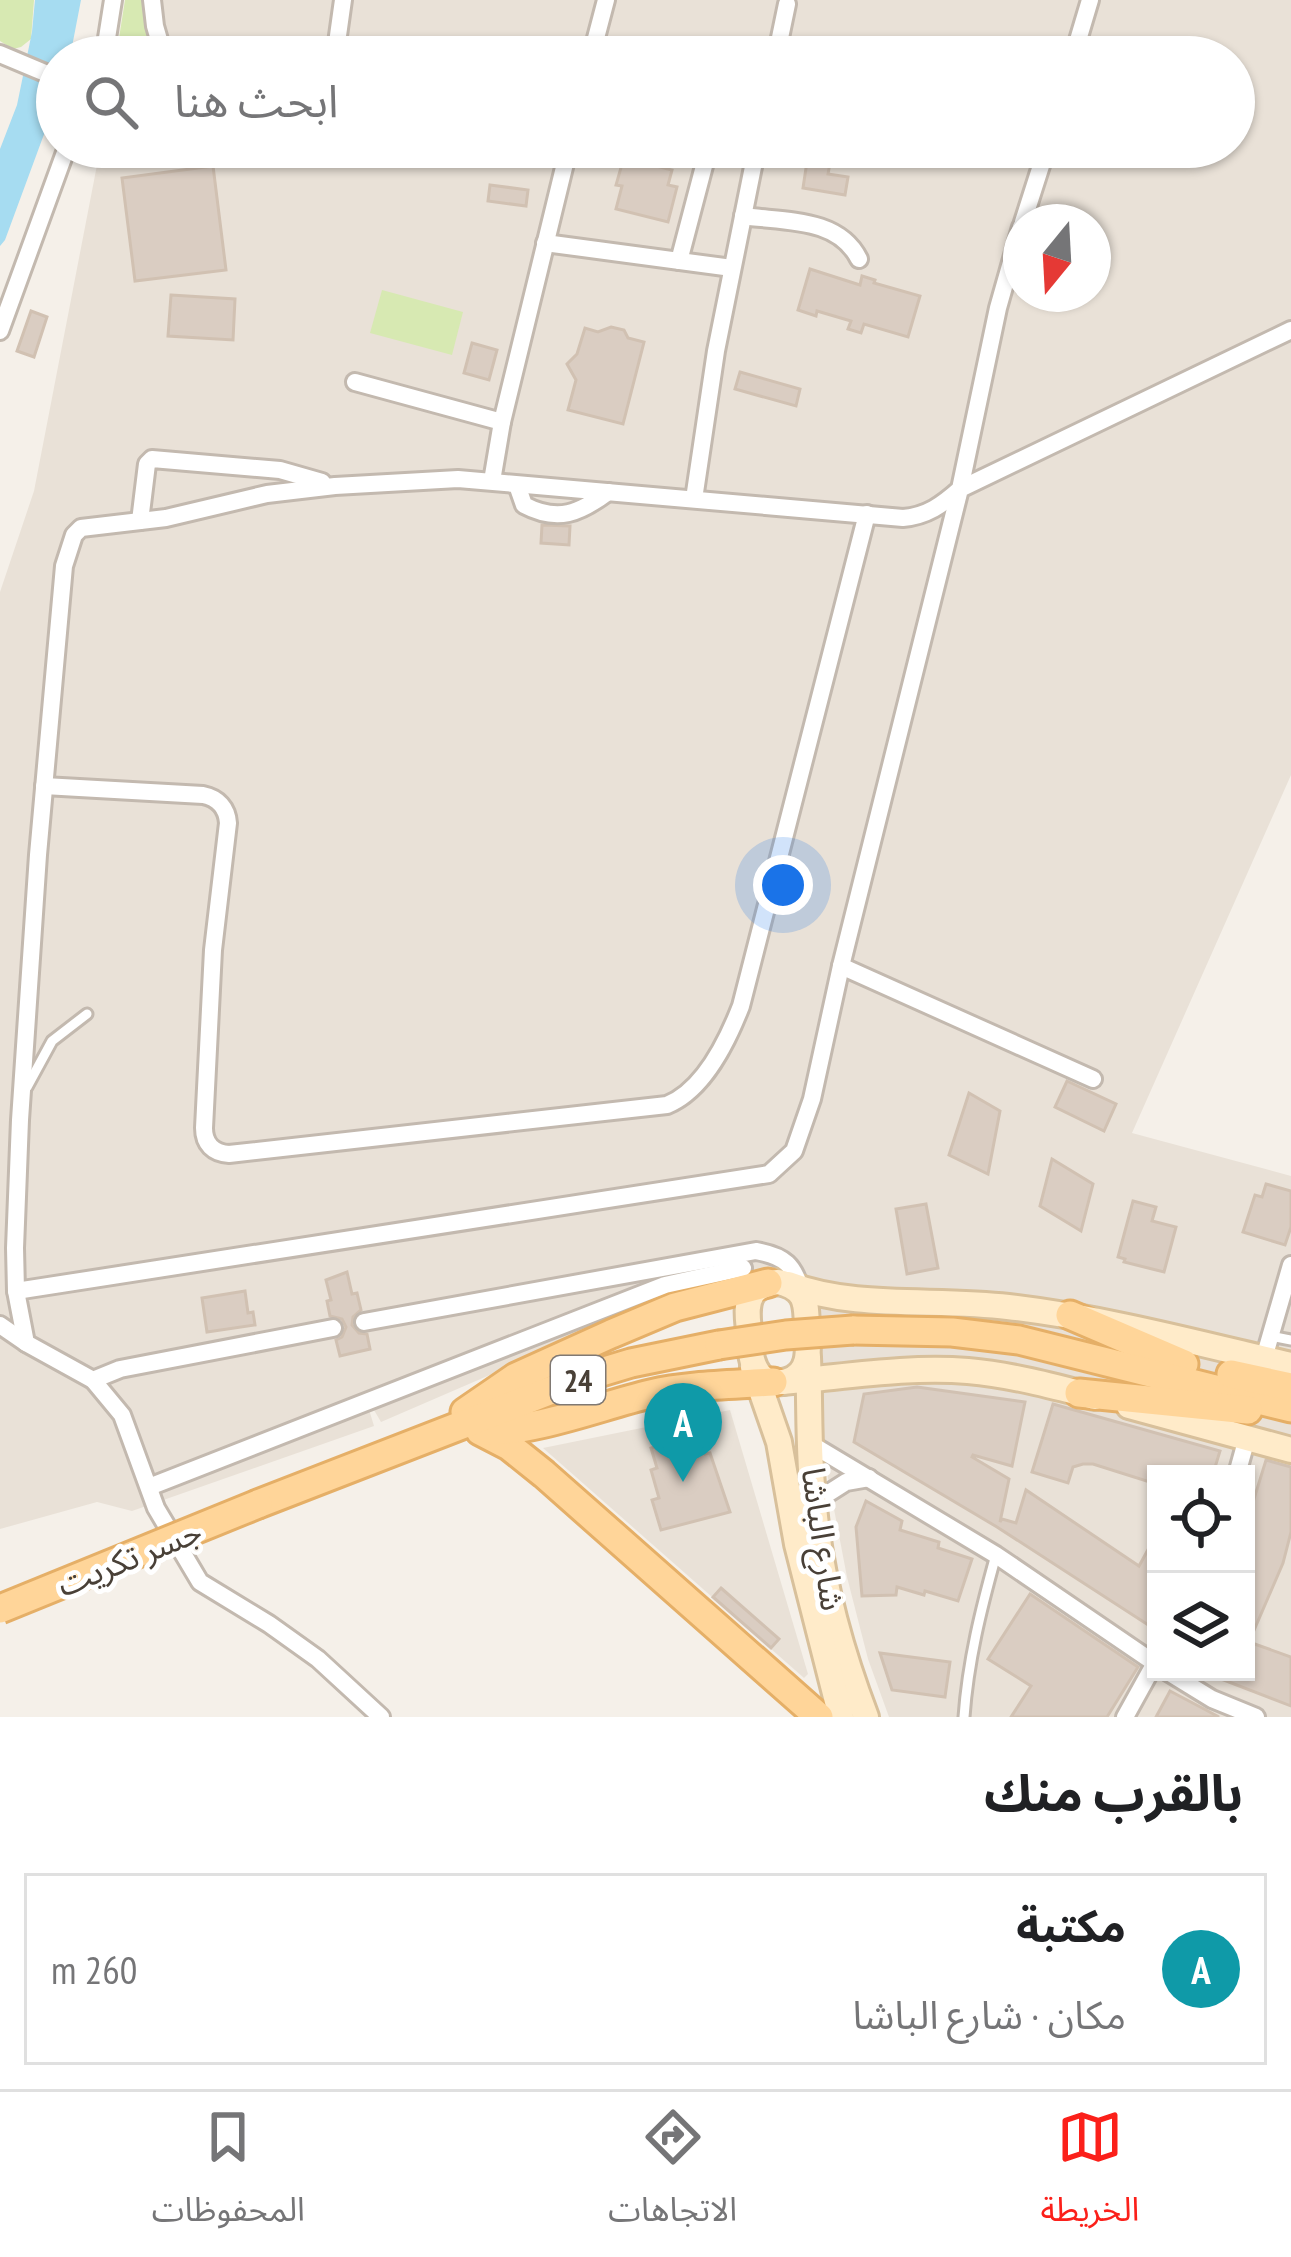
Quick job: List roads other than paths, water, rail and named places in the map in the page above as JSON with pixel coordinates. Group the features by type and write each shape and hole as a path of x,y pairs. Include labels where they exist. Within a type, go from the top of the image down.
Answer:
{"main road":[{"path":"406,1448 532,1370 675,1307 767,1284"},
{"path":"1070,1315 1184,1364"},
{"name":"24","path":"406,1448 588,1376 653,1358 786,1335 853,1330 952,1331 1111,1352 1291,1388"},
{"name":"24","path":"1052,1346 1291,1408"},
{"path":"444,1434 514,1430 655,1393 767,1379"},
{"path":"1079,1393 1231,1409 1291,1408"},
{"path":"480,1431 509,1445 544,1474 819,1717"},
{"name":"جسر تكريت","path":"0,1610 406,1448"}],"street":[{"path":"107,36 113,0"},
{"path":"152,0 157,36"},
{"path":"338,36 344,0"},
{"path":"597,36 606,0"},
{"path":"1079,36 1090,0"},
{"path":"780,36 787,4"},
{"path":"4,56 36,69"},
{"path":"1,324 59,168"},
{"path":"492,481 564,168"},
{"path":"679,261 703,168"},
{"path":"694,499 753,168"},
{"path":"1029,204 1040,168"},
{"path":"743,216 831,230 848,241 859,259"},
{"path":"545,243 732,268"},
{"path":"16,1291 770,1174 794,1150 812,1099 960,489 1003,291"},
{"path":"26,1343 16,1291 15,1248 22,1098 64,566 81,528 184,514 267,494 458,479 916,517 960,489 1291,330"},
{"path":"355,382 502,422"},
{"path":"140,521 147,464 152,459 280,470 334,486"},
{"path":"44,786 203,795 225,810 228,823 213,950 204,1128 206,1140 218,1152 667,1106 686,1096 699,1080 742,1006 867,514"},
{"path":"841,967 1094,1079"},
{"path":"1267,1347 1291,1265"},
{"path":"149,1487 664,1285 767,1284 840,1298 972,1303 1070,1315 1267,1347 1291,1365"},
{"path":"364,1322 767,1284"},
{"path":"767,1284 749,1354 767,1379 797,1544 841,1717"},
{"name":"شارع الباشا","path":"767,1284 809,1368 813,1503 822,1568 840,1646 866,1717"},
{"path":"0,1325 93,1380 122,1415 156,1508 200,1582 319,1659 381,1717"},
{"path":"93,1380 134,1366 333,1328"},
{"path":"767,1379 809,1368 964,1371 1034,1381 1291,1450"},
{"path":"1240,1465 1247,1438"},
{"path":"811,1444 996,1555 1147,1656"},
{"path":"813,1503 836,1487 868,1478"},
{"path":"1125,1717 1147,1678"},
{"path":"1183,1681 1256,1717"}],"lane":[{"path":"22,1098 52,1041 87,1015"},
{"path":"1267,1347 1291,1340"},
{"path":"964,1717 978,1619 996,1555"}],"water":[{"path":"35,0 81,0 74,36 36,36 36,156 0,246 0,149 17,105"}],"place":[{"name":"مكتبة","path":"683,1482"}]}
